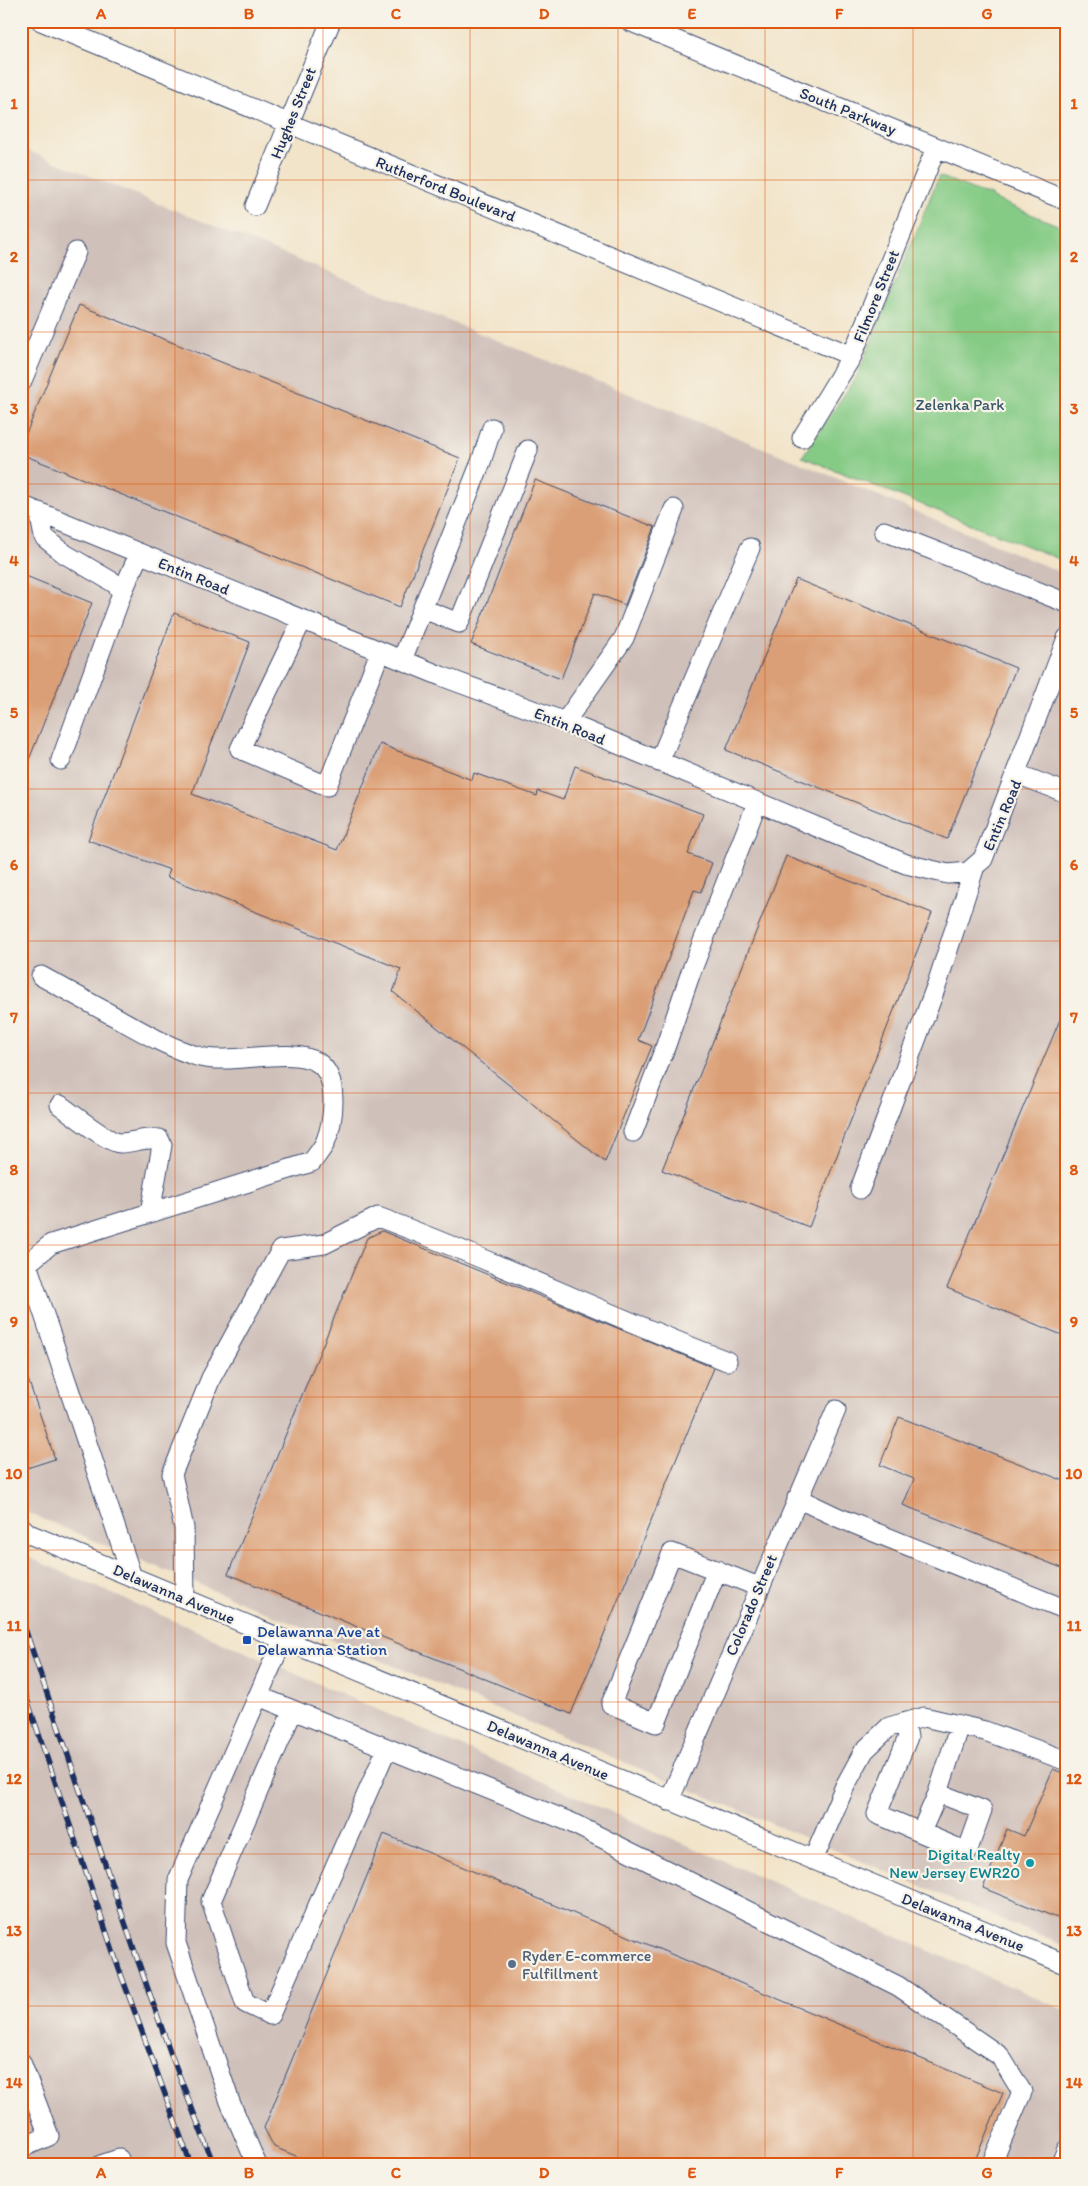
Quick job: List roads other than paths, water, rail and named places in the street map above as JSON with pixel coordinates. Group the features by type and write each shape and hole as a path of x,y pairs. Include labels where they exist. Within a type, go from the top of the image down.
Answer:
{"street":[{"name":"Rutherford Boulevard","path":"41,21 852,356"},
{"name":"Hughes Street","path":"255,206 331,21"},
{"name":"South Parkway","path":"630,21 1066,200"},
{"name":"Filmore Street","path":"802,438 852,356 936,148"},
{"path":"21,383 76,252"},
{"path":"402,660 481,462 492,428"},
{"path":"423,609 459,623 528,450"},
{"name":"Entin Road","path":"21,504 380,652 564,722 757,803 915,866 948,874 968,872 983,859 1017,774 1067,793"},
{"path":"564,722 624,638 674,509"},
{"path":"39,512 44,537 65,554 116,584 122,593"},
{"path":"884,531 1067,603"},
{"path":"659,762 750,548"},
{"path":"61,760 122,593 139,554"},
{"path":"302,620 240,749 327,786 380,652"},
{"path":"1017,774 1067,638"},
{"path":"633,1132 691,972 757,803"},
{"path":"860,1190 937,984 975,866"},
{"path":"41,976 148,1035 201,1057 226,1060 298,1056 317,1062 329,1076 334,1099 325,1143 312,1162 51,1244 24,1261 132,1577"},
{"path":"60,1105 119,1143 136,1139 159,1139 162,1145 150,1213"},
{"path":"185,1599 184,1528 172,1474 211,1378 280,1250 324,1244 378,1217 447,1242 680,1343 727,1360"},
{"name":"Colorado Street","path":"669,1801 836,1410"},
{"path":"797,1498 837,1517 1067,1610"},
{"name":"Delawanna Avenue","path":"24,1532 1067,1965"},
{"path":"717,1570 656,1723 611,1704 672,1552 717,1570 759,1587"},
{"path":"257,2164 230,2102 176,1944 178,1880 282,1640"},
{"path":"258,1696 570,1822 898,1986 1000,2056 1022,2092 991,2165"},
{"path":"293,1710 211,1901 245,2003 270,2015 387,1748"},
{"path":"813,1860 845,1786 864,1751 889,1727 924,1717 985,1731 1067,1761"},
{"path":"905,1722 908,1737 877,1814 968,1852 982,1810 938,1793"},
{"path":"921,1832 938,1793 960,1725"},
{"path":"21,2062 49,2136 21,2148"},
{"path":"1060,2165 1067,2149"}],"railway":[{"path":"21,1617 138,1961 172,2057 214,2165"},
{"path":"21,1682 119,1969 191,2165"}],"place":[{"name":"Delawanna Ave at Delawanna Station","path":"247,1640"},
{"name":"Digital Realty New Jersey EWR20","path":"1030,1863"},
{"name":"Ryder E-commerce Fulfillment","path":"512,1964"}],"park label":[{"name":"Zelenka Park","path":"960,404"}]}
